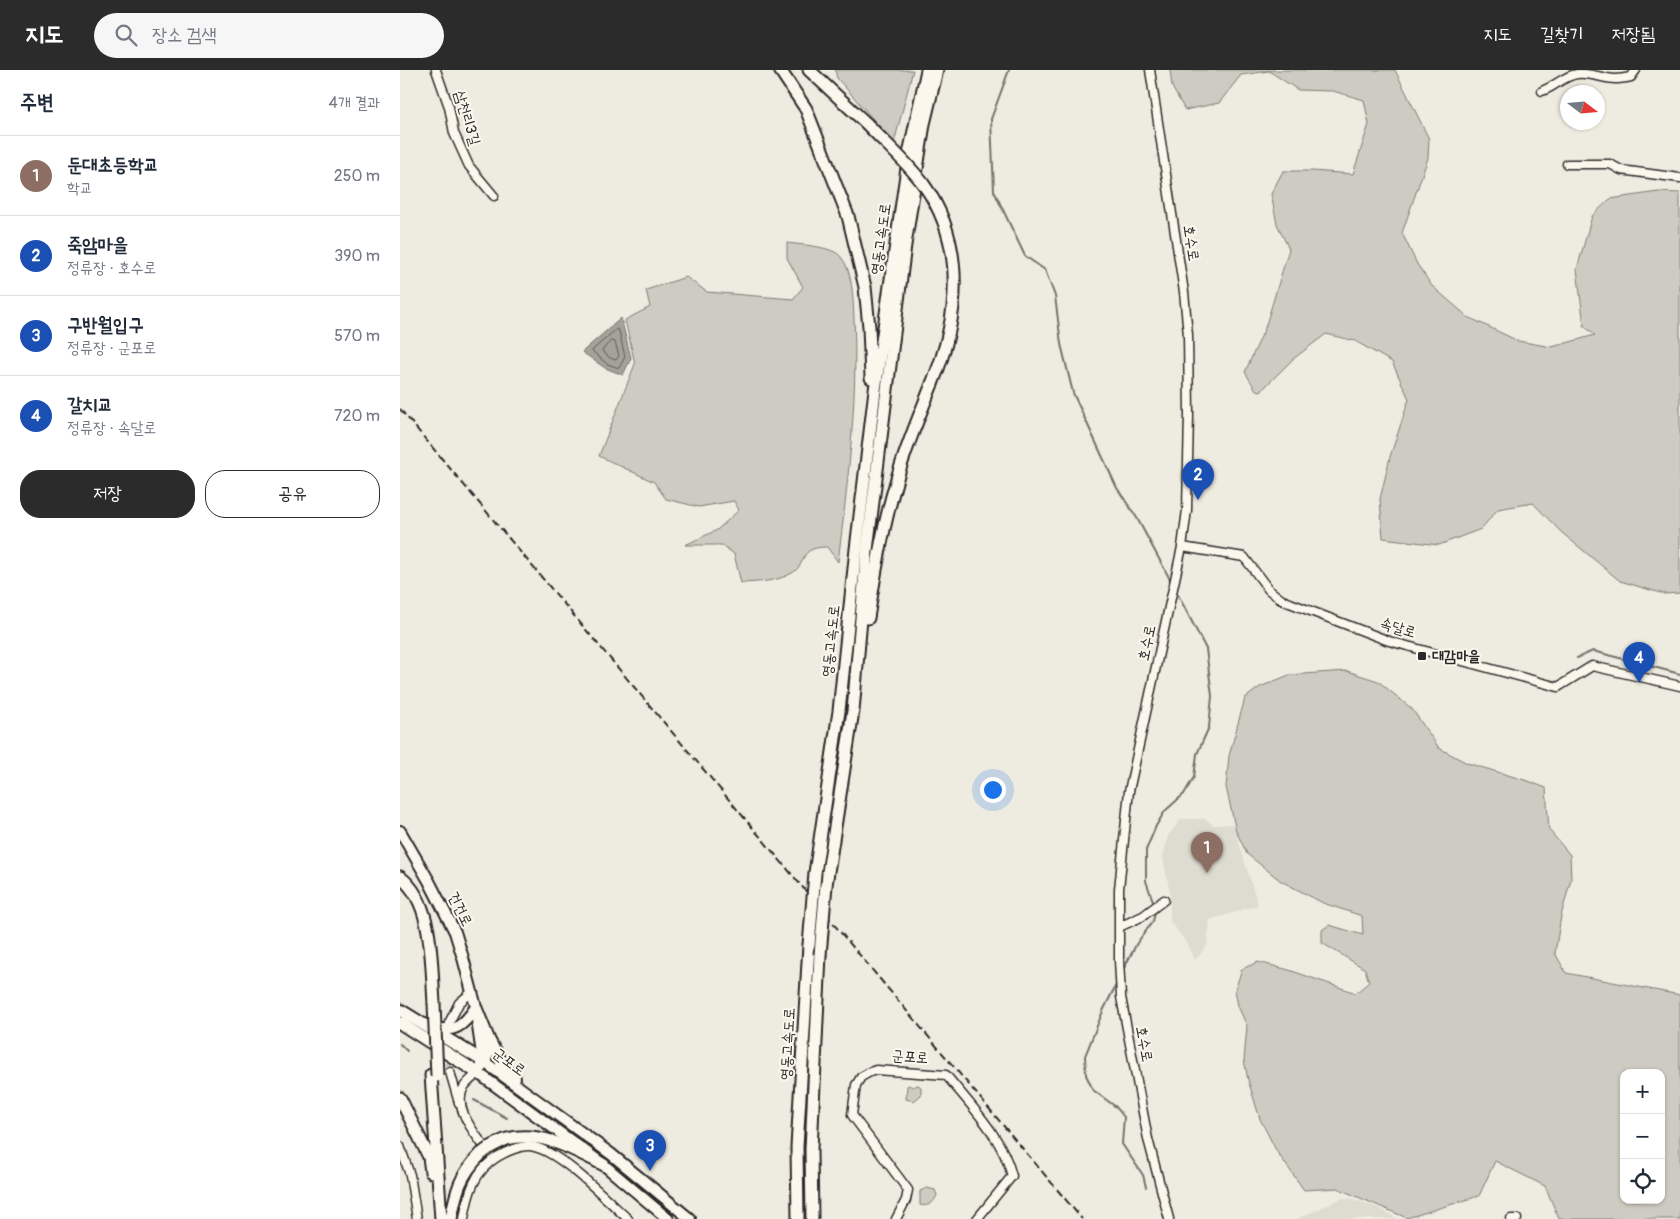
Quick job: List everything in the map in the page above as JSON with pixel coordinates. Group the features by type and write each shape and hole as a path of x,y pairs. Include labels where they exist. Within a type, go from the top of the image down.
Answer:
{"highway":[{"path":"780,70 806,109 848,216 857,249 865,287 869,327 871,415"},
{"path":"810,70 867,124 923,184 939,211 949,239 954,269 954,302 946,344 908,446 891,499 875,573 853,711"},
{"name":"영동고속도로","path":"798,1219 798,1147 809,945 816,873 839,711 871,415 909,154 927,70"},
{"name":"영동고속도로","path":"812,1219 811,1150 820,955 826,885 853,711 867,550 904,245 924,124 937,70"},
{"path":"400,877 407,882 416,894 423,910 429,941 440,1219"},
{"path":"400,886 409,896 417,911 430,1003"},
{"name":"군포로","path":"400,1010 483,1061"},
{"name":"군포로","path":"400,1023 478,1073"},
{"path":"434,1075 450,1216"},
{"path":"400,1098 429,1157 440,1219"},
{"path":"450,1216 458,1185 468,1168 506,1139 525,1137 551,1140 604,1165"}],"main road":[{"name":"건건로","path":"400,831 429,881 455,932 476,1007 503,1066 518,1081 517,1086"},
{"name":"건건로","path":"476,1007 475,1016 483,1061"},
{"path":"424,1024 442,1030 453,1029 466,1021 476,1007"},
{"path":"478,1073 483,1061 487,1057 489,1039"},
{"name":"군포로","path":"483,1061 611,1154 690,1219"},
{"name":"군포로","path":"478,1073 604,1165 668,1219"}],"street":[{"name":"삼천리3길","path":"436,70 449,107 454,133 469,166 494,196"},
{"name":"호수로","path":"1150,70 1184,292 1188,335 1187,510 1180,559 1129,792 1119,889 1119,960 1122,997 1148,1139 1169,1219"},
{"path":"1542,92 1551,88 1562,79 1577,74 1615,79 1631,77 1636,70"},
{"path":"1567,164 1610,164 1621,170 1680,178"},
{"name":"속달로","path":"1182,547 1244,557 1269,590 1282,600 1409,647 1558,687 1592,666 1680,686"},
{"path":"1119,927 1143,916 1164,900"},
{"path":"449,1023 460,1003 472,992"},
{"name":"군포로","path":"896,1219 906,1200 908,1190 852,1115 856,1085 861,1077 876,1070 946,1075 998,1140 1008,1158 1012,1176 977,1219"},
{"path":"450,1072 462,1112 488,1154 488,1162 474,1180 468,1195 464,1219"},
{"path":"462,1112 460,1100 464,1087 478,1073"},
{"path":"400,1146 410,1175 417,1219"},
{"path":"488,1154 503,1154 528,1146 546,1150 566,1164 628,1219"},
{"path":"650,1204 658,1219"},
{"path":"1511,1219 1517,1219"}],"shaded area":[{"path":"835,70 913,70 894,143 837,78"},
{"path":"1170,70 1395,70 1429,139 1428,158 1402,233 1417,264 1432,286 1468,317 1518,341 1552,347 1595,335 1584,326 1577,269 1592,216 1610,199 1658,192 1680,193 1680,593 1664,594 1620,581 1561,532 1533,503 1498,509 1481,529 1439,545 1383,538 1380,499 1390,457 1409,399 1392,362 1355,341 1326,334 1293,359 1261,391 1256,390 1245,372 1265,328 1289,249 1277,224 1271,194 1283,171 1353,174 1369,124 1364,100 1333,91 1298,90 1269,71 1241,75 1219,103 1185,110 1172,87"},
{"path":"787,243 831,250 837,253 845,263 852,287 855,380 849,471 838,562 827,547 818,548 807,553 797,569 786,576 767,581 741,583 734,554 722,545 685,545 717,530 739,510 734,501 699,507 666,499 654,482 599,456 635,364 625,320 650,307 646,290 686,277 707,292 793,299 803,287 787,258"},
{"path":"1347,671 1378,681 1412,709 1439,748 1467,763 1546,788 1549,830 1570,855 1571,879 1561,916 1555,953 1566,973 1680,995 1680,1219 1559,1219 1545,1186 1495,1161 1479,1196 1407,1218 1337,1188 1304,1190 1277,1152 1260,1119 1244,1060 1247,1026 1238,1006 1235,990 1242,969 1258,962 1289,970 1356,993 1369,982 1365,969 1322,943 1322,930 1329,925 1363,935 1362,916 1323,903 1281,881 1247,854 1236,831 1226,787 1229,756 1245,698 1260,687 1289,675"},
{"path":"1181,819 1205,819 1214,825 1233,824 1258,905 1210,920 1207,946 1195,960 1189,946 1170,921 1170,894 1163,857 1168,836"},
{"path":"907,1086 921,1087 921,1095 914,1101 906,1099"},
{"path":"927,1188 935,1190 937,1195 930,1204 920,1205 920,1191"},
{"path":"1342,1198 1353,1199 1377,1207 1397,1219 1297,1219"}],"water":[{"path":"621,318 631,358 623,375 605,368 582,352"}],"waterway":[{"path":"1009,70 991,119 994,191 1025,256 1045,270 1055,296 1061,344 1073,393 1117,488 1137,518 1172,583"},
{"path":"1154,904 1146,881 1146,850 1156,826 1165,811 1184,794 1194,777 1197,754 1209,727 1212,696 1206,649 1175,589"},
{"path":"1577,658 1593,651 1680,674"},
{"path":"1122,972 1137,943 1153,921 1156,909"},
{"path":"1117,983 1103,1011 1085,1056 1086,1075 1093,1090 1116,1107 1124,1117 1122,1144 1143,1175 1146,1187"},
{"path":"400,1044 407,1051"},
{"path":"474,1100 507,1118"}],"tunnel":[{"path":"449,1037 450,1072"}],"railway":[{"path":"400,409 1082,1219"}],"place":[{"name":"죽암마을","path":"1198,500"},
{"name":"대감마을","path":"1422,656"},
{"name":"갈치교","path":"1639,683"},
{"name":"둔대초등학교","path":"1207,873"},
{"name":"구반월입구","path":"650,1171"}]}
